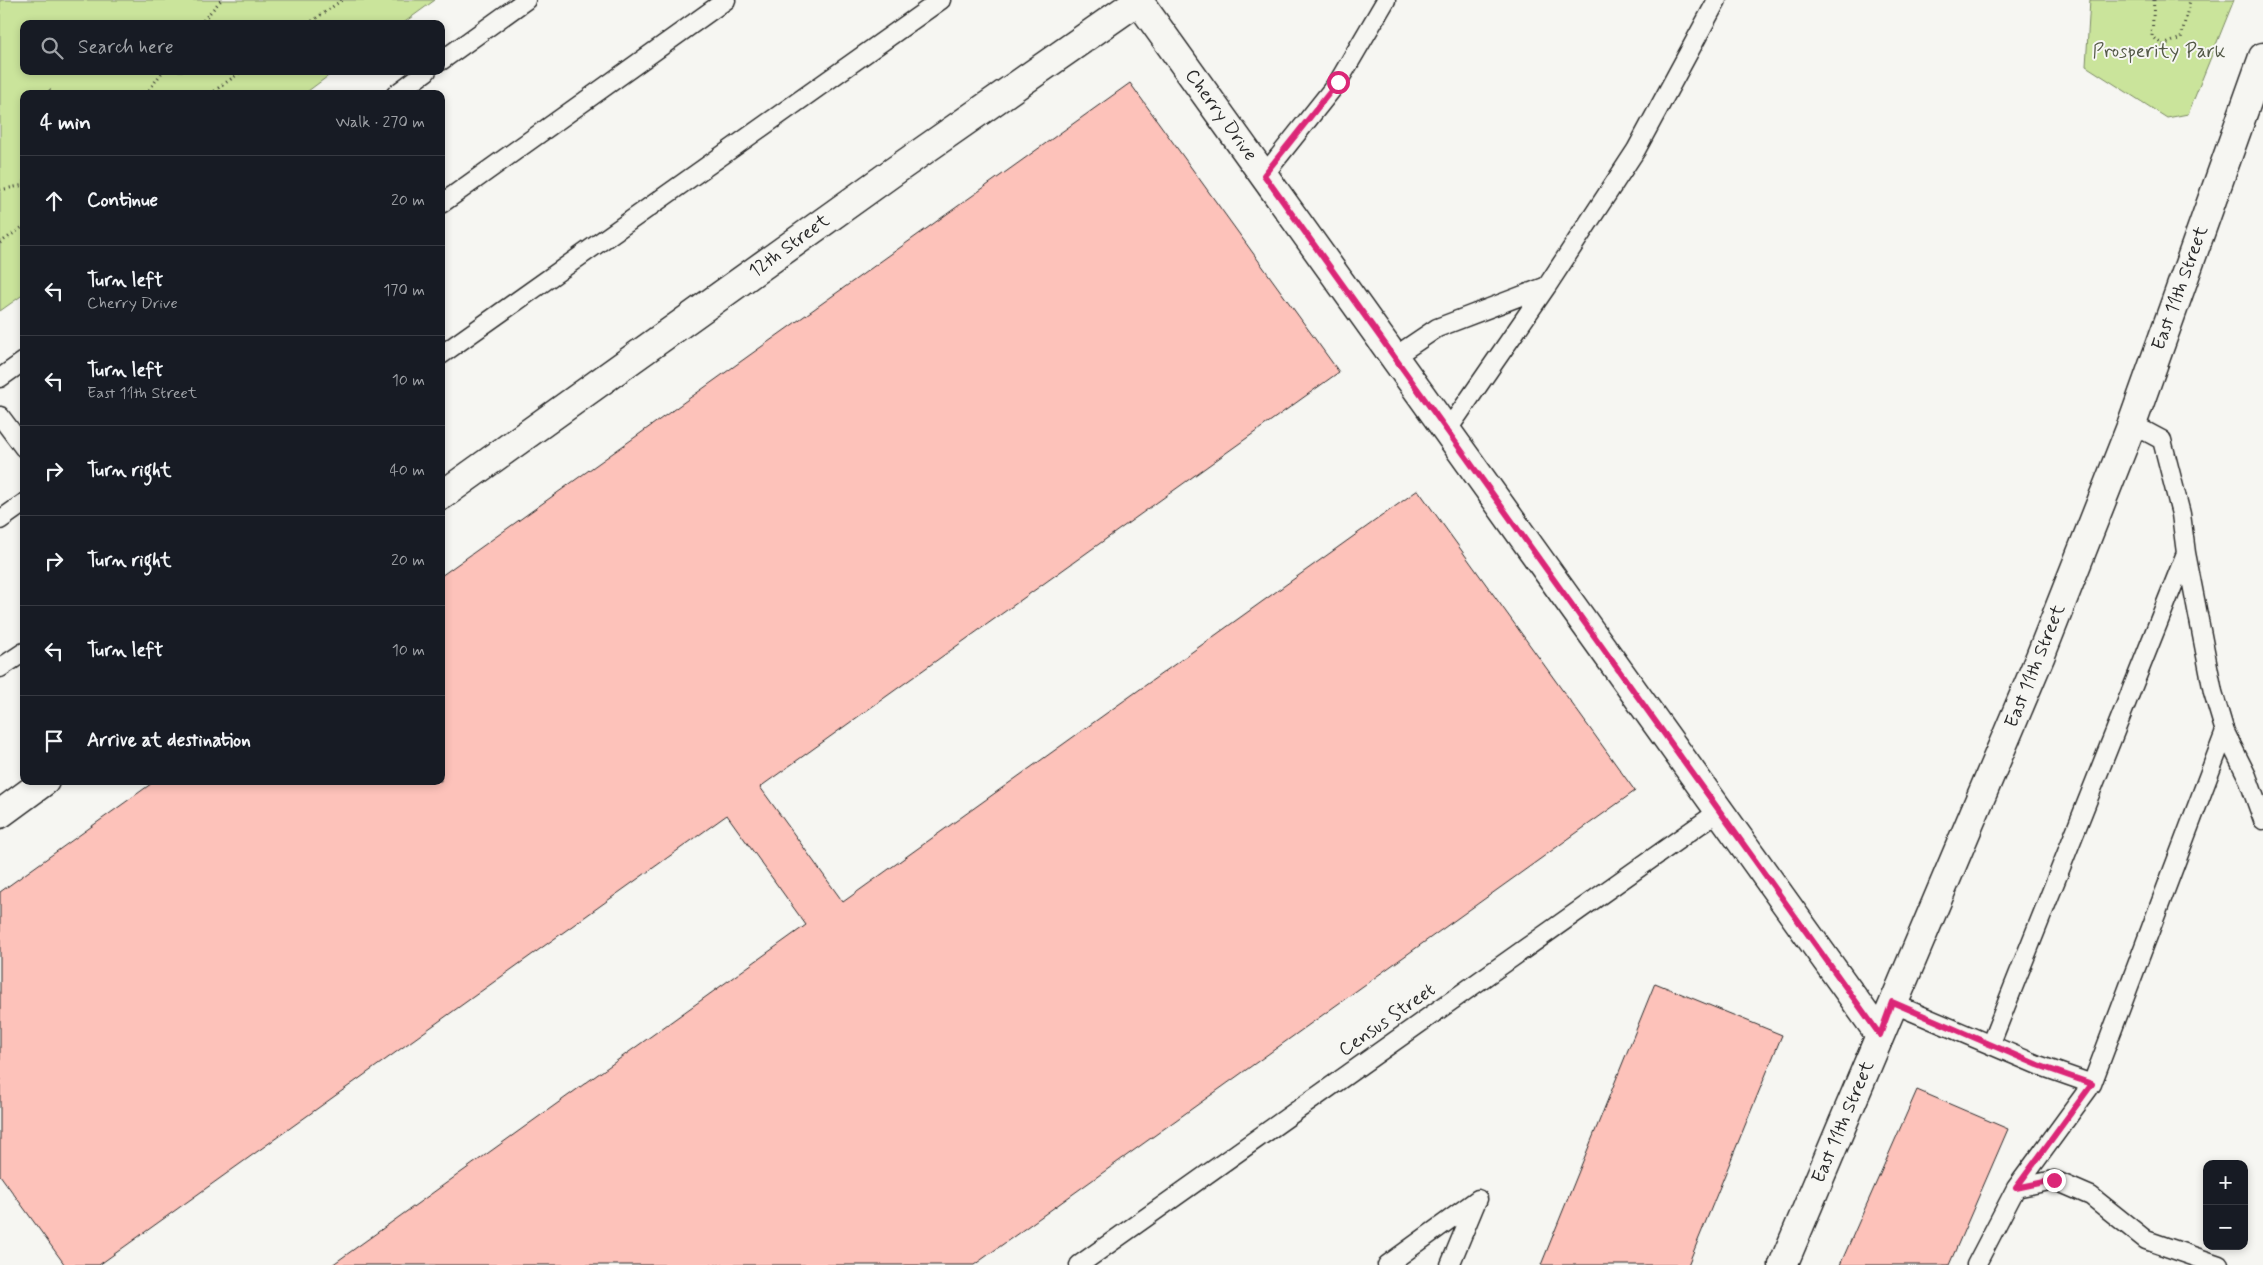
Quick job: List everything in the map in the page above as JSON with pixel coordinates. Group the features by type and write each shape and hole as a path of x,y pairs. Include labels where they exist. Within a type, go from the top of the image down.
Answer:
{"street":[{"name":"Cherry Drive","path":"1129,2 1264,175 1880,1035"},
{"name":"12th Street","path":"445,493 1129,2"},
{"name":"East 11th Street","path":"1783,1265 1880,1035 1892,1002 2040,657 2132,424 2263,57"},
{"path":"0,814 40,785"}],"lane":[{"path":"445,58 526,0"},
{"path":"445,201 726,0"},
{"path":"445,352 941,0"},
{"path":"1264,175 1338,82 1386,0"},
{"path":"1447,430 1547,286 1636,150 1717,0"},
{"path":"401,90 422,75"},
{"path":"1394,357 1437,328 1547,286"},
{"path":"0,378 20,364"},
{"path":"0,416 20,443"},
{"path":"2132,424 2162,440 2181,514 2186,553 2214,692 2225,732 2247,776 2263,820"},
{"path":"0,520 20,506"},
{"path":"1991,1043 2186,553"},
{"path":"0,668 20,655"},
{"path":"1976,1265 2016,1188 2092,1084 2225,732"},
{"name":"Census Street","path":"1079,1265 1719,810"},
{"path":"1892,1002 1991,1043 2038,1065 2092,1084"},
{"path":"2016,1188 2054,1180 2090,1196 2146,1240 2185,1260 2219,1265"},
{"path":"1387,1265 1478,1199 1450,1265"}],"path":[{"path":"204,20 221,0"},
{"path":"314,20 342,0"},
{"path":"2154,0 2152,36 2163,45 2181,38 2190,0"},
{"path":"149,90 160,75"},
{"path":"216,90 236,75"},
{"path":"0,190 20,186"},
{"path":"0,243 20,229"}],"green space":[{"path":"0,0 435,0 408,20 20,20 20,75 330,75 309,90 20,90 20,297 0,311"},
{"name":"Prosperity Park","path":"2090,0 2234,0 2188,114 2167,118 2086,66"}],"building":[{"path":"1130,83 1339,372 760,787 843,902 1418,490 1635,791 974,1265 332,1265 806,925 727,815 99,1265 65,1265 0,1175 0,892 149,785 445,785 445,573"},
{"path":"1655,983 1782,1035 1688,1265 1541,1265"},
{"path":"1917,1090 2008,1129 1949,1265 1840,1265"}],"route":[{"path":"1338,82 1264,175 1880,1035 1892,1002 1991,1043 2038,1065 2092,1084 2016,1188 2054,1180"}]}
